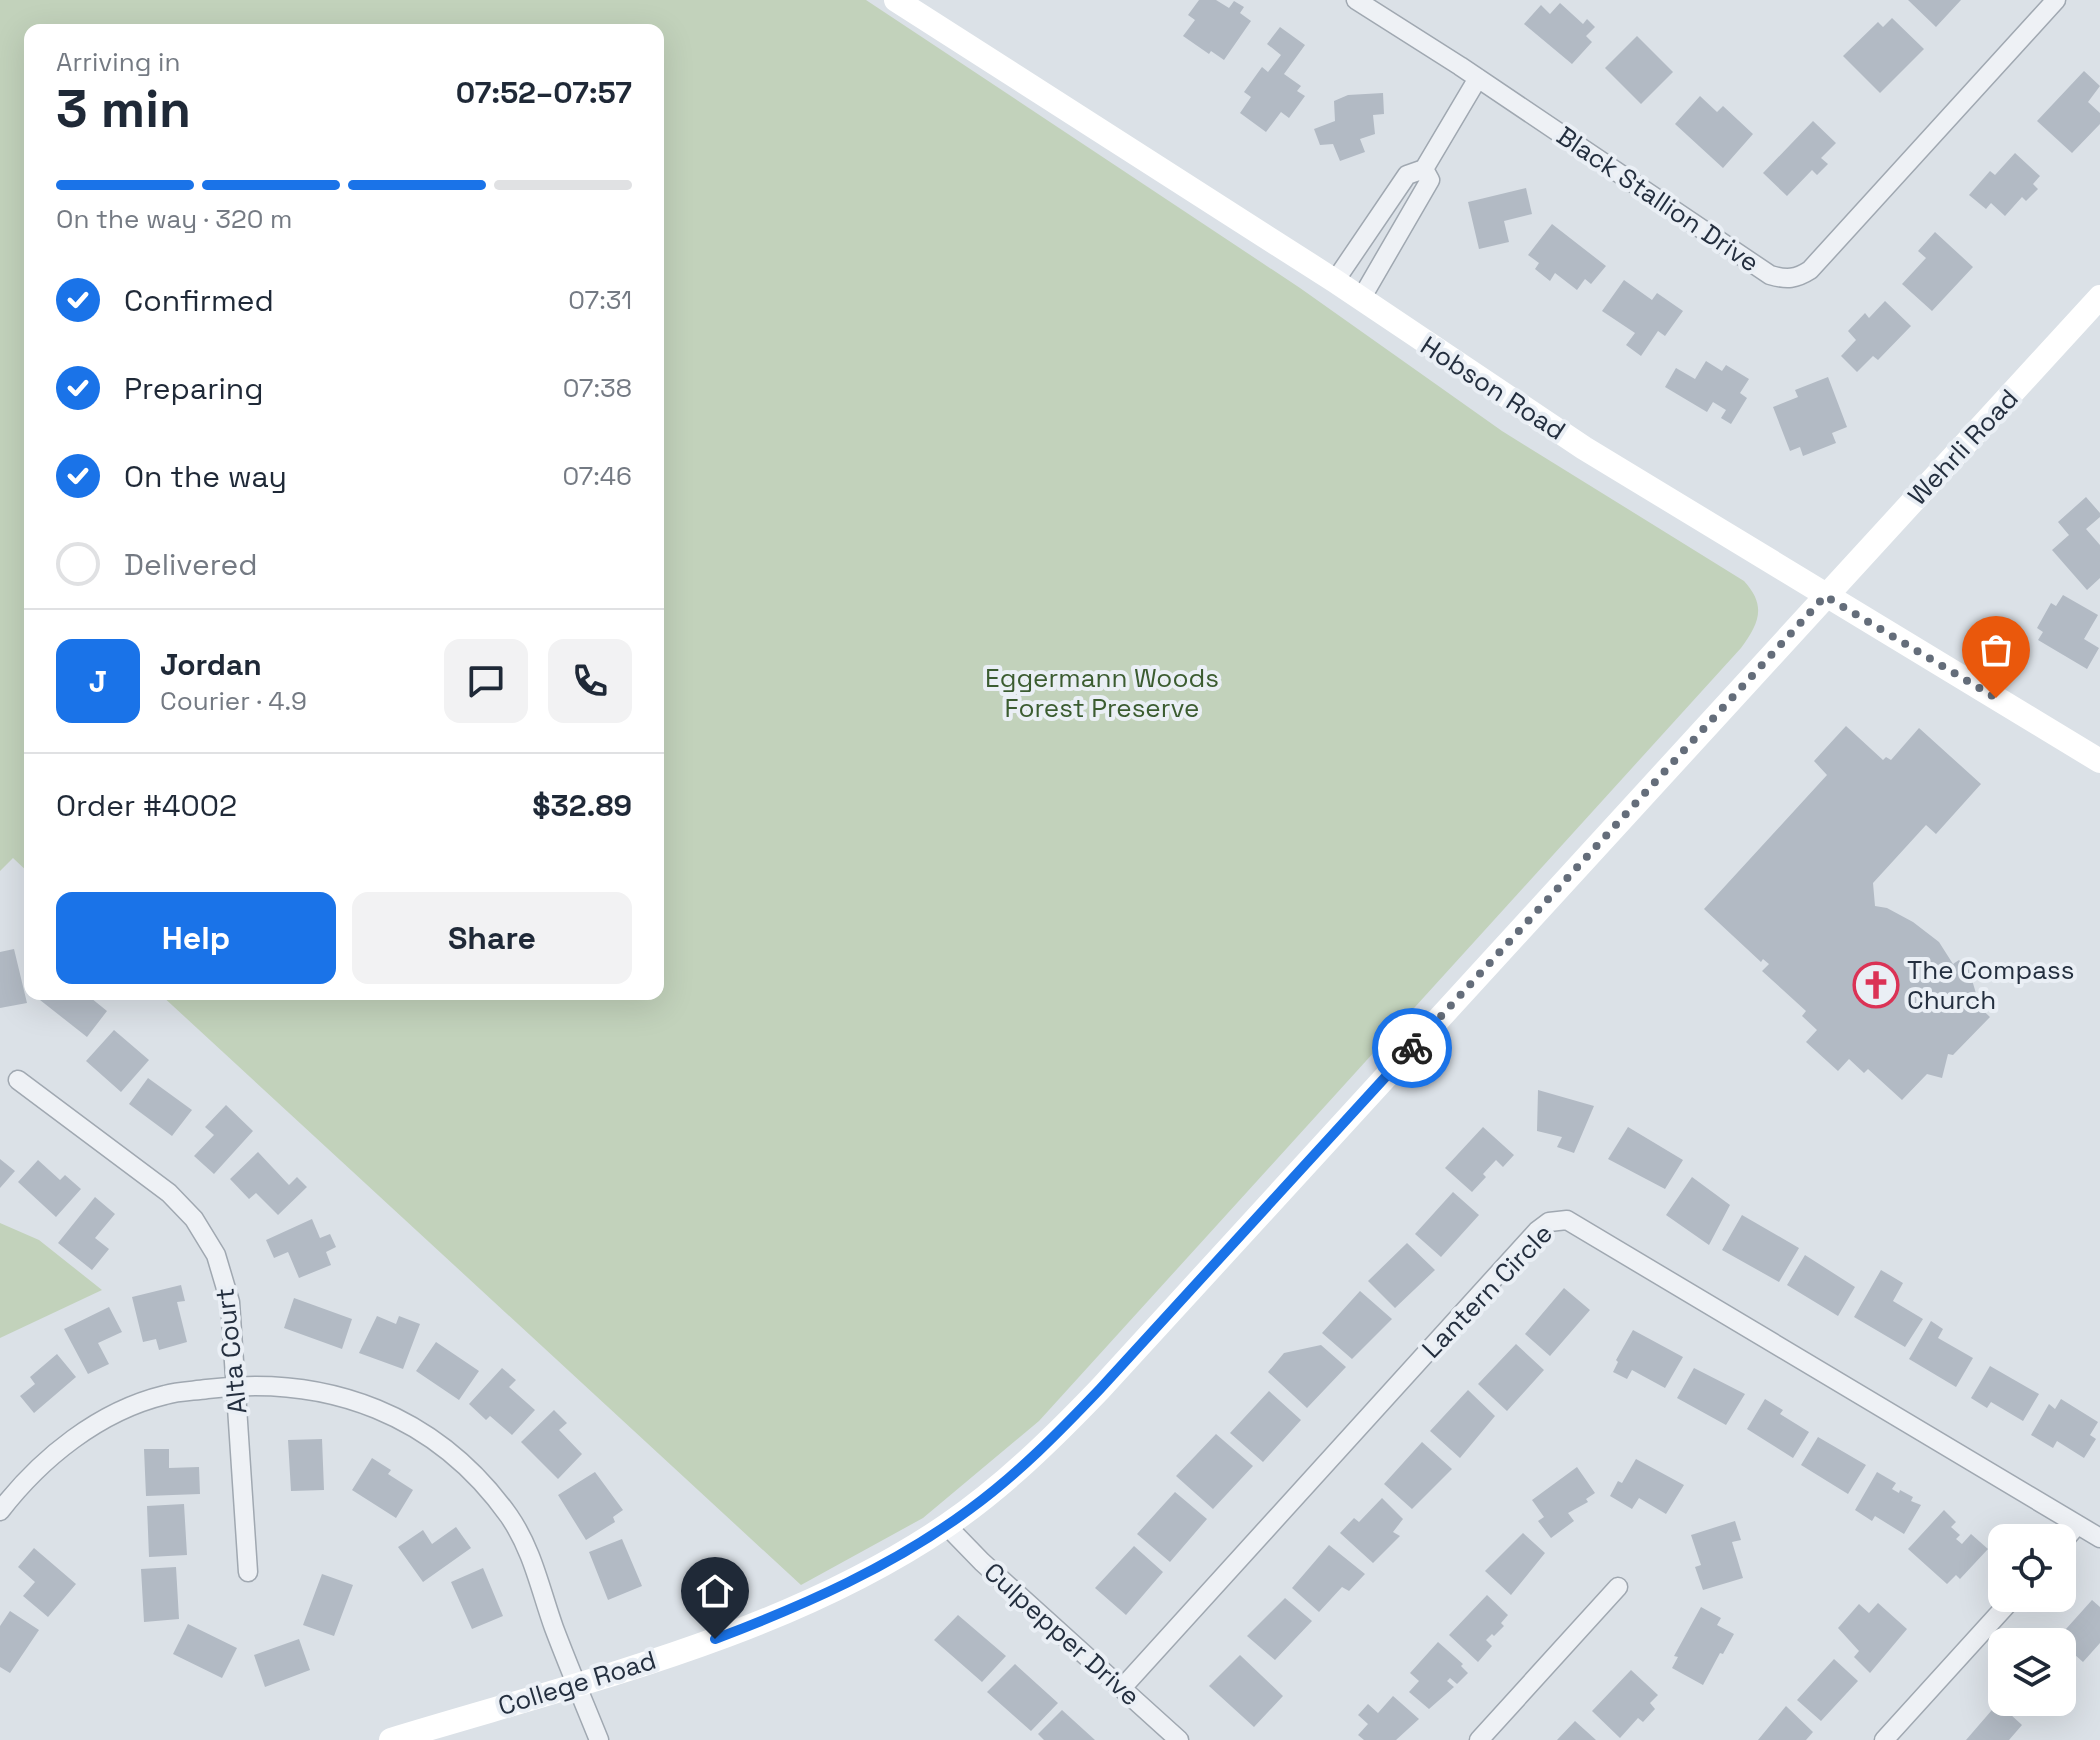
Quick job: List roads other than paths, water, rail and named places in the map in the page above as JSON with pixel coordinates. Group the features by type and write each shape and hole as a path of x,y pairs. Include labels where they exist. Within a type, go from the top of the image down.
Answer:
{"main road":[{"name":"Hobson Road","path":"896,0 1335,281 1584,448 2100,761"},
{"name":"Wehrli Road","path":"1825,596 2100,297"},
{"name":"College Road","path":"391,1740 577,1685 715,1639 791,1609 870,1572 947,1526 1023,1465 1100,1389 1825,596"}],"street":[{"name":"Black Stallion Drive","path":"1364,2 1770,275 1785,279 1799,277 1810,270 2056,0"},
{"path":"1335,281 1407,175 1424,169 1478,78"},
{"path":"1361,299 1430,180 1424,169"},
{"name":"Alta Court","path":"18,1080 169,1193 194,1219 216,1255 227,1288 233,1327 248,1572"},
{"name":"Lantern Circle","path":"1122,1688 1537,1231 1555,1220 1567,1220 2100,1538"},
{"path":"0,1511 41,1465 71,1440 106,1419 167,1394 237,1385 300,1387 361,1403 402,1421 445,1449 490,1493 520,1532 599,1740"},
{"name":"Culpepper Drive","path":"947,1526 982,1562 1179,1740"},
{"path":"1479,1740 1618,1587"},
{"path":"1884,1740 2000,1612"}],"place":[{"name":"The Compass Church","path":"1876,985"}],"park label":[{"name":"Eggermann Woods Forest Preserve","path":"1102,693"}]}
